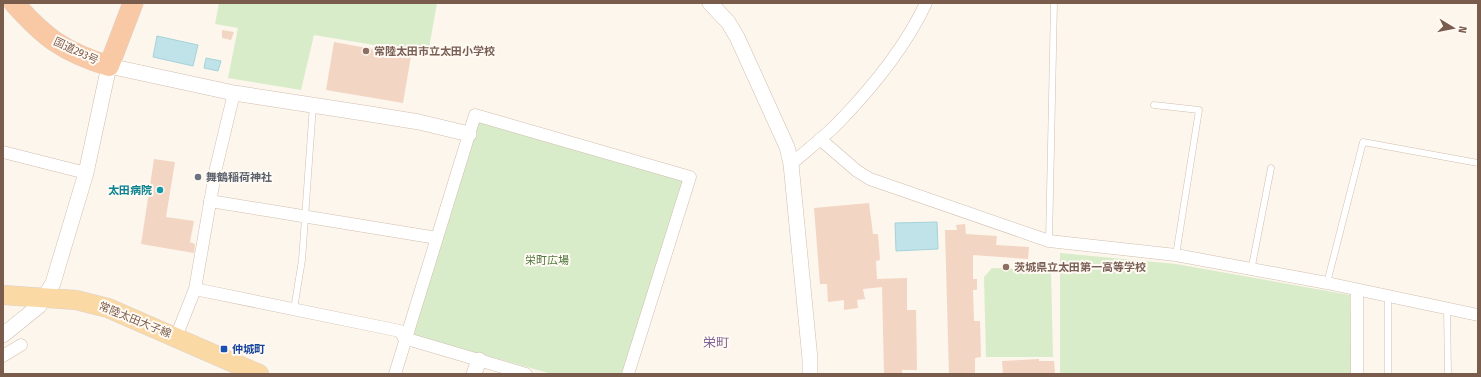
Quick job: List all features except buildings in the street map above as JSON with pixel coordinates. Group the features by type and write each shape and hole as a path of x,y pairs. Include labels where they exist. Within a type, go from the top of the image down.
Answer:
{"highway":[{"name":"国道293号","path":"14,3 46,37 87,59 109,66 133,3"}],"main road":[{"name":"常陸太田大子線","path":"3,295 80,300 108,308 259,374"}],"street":[{"path":"710,3 728,22 737,37 787,147 792,164 810,359 810,374"},
{"path":"792,164 836,125 878,78 916,25 926,3"},
{"path":"3,335 27,317 46,297 58,270 86,172 109,66 234,93 419,122 469,134"},
{"path":"176,337 195,289 216,168 234,93"},
{"path":"395,374 404,338 475,115 690,176 628,374"},
{"path":"820,139 857,171 870,179 1049,241 1176,255 1251,271 1327,283 1478,315"},
{"path":"3,152 86,172"},
{"path":"210,201 437,238"},
{"path":"195,289 400,331 404,338 477,367 526,374"},
{"path":"1357,290 1357,374"},
{"path":"3,356 21,345"}],"lane":[{"path":"1049,241 1054,3"},
{"path":"294,309 302,260 313,105"},
{"path":"1154,105 1199,110 1176,255"},
{"path":"1327,283 1363,142 1478,163"},
{"path":"1251,271 1271,168"},
{"path":"1388,296 1388,374"},
{"path":"1447,309 1448,374"}],"green space":[{"path":"219,3 437,3 428,54 314,35 301,90 228,78 238,28 215,24"},
{"name":"栄町広場","path":"477,119 683,178 685,183 625,374 552,374 412,335"},
{"path":"1060,253 1176,264 1350,295 1351,374 1060,374"},
{"path":"992,268 1051,270 1053,357 986,357 984,277"}],"water":[{"path":"157,36 198,45 193,66 153,57"},
{"path":"206,58 221,61 218,71 204,68"},
{"path":"937,222 938,249 896,251 895,223"}],"place":[{"name":"常陸太田市立太田小学校","path":"366,51"},
{"name":"舞鶴稲荷神社","path":"198,177"},
{"name":"太田病院","path":"160,190"},
{"name":"茨城県立太田第一高等学校","path":"1006,267"},
{"name":"仲城町","path":"224,349"}],"district":[{"name":"栄町","path":"716,342"}]}
